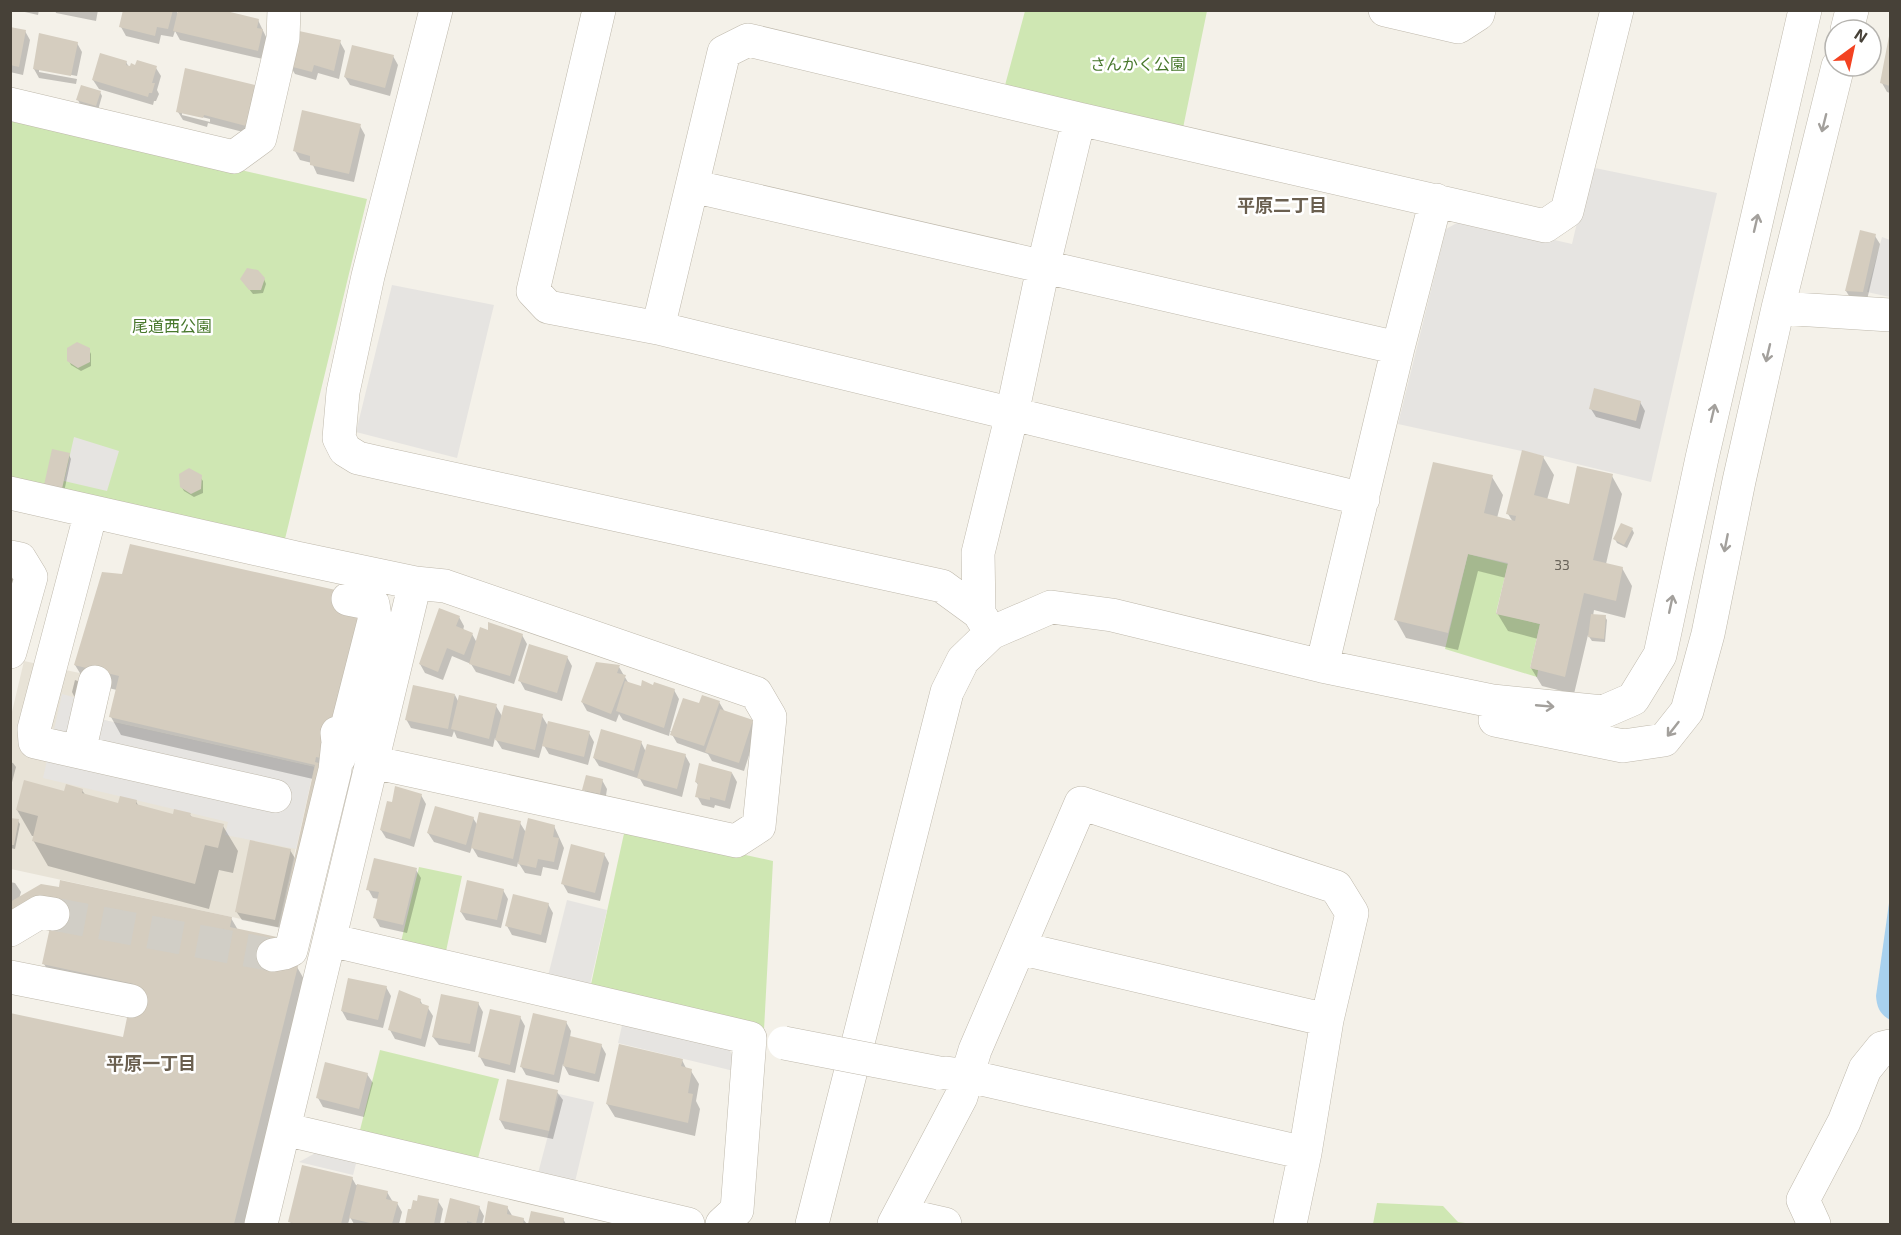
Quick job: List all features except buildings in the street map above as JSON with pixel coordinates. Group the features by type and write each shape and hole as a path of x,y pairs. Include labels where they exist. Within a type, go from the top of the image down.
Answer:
{"street":[{"path":"436,10 368,276 343,392 339,438 345,450 358,458 942,586 985,623"},
{"path":"599,10 533,291 548,307 658,328 1363,499"},
{"path":"1385,10 1458,27 1478,15 1479,10"},
{"path":"658,328 724,52 748,40 1545,226 1567,211 1617,10"},
{"path":"985,623 1052,607 1112,615 1322,666 1492,701 1603,711 1633,699 1660,656 1805,10"},
{"path":"10,104 234,157 260,138 283,38 283,11"},
{"path":"1322,666 1420,704 1623,746 1664,740 1687,711 1708,634 1739,481 1778,308 1836,78"},
{"path":"812,1224 946,692 985,623 978,553 1079,119"},
{"path":"692,186 1398,348"},
{"path":"1322,666 1436,200"},
{"path":"1778,308 1890,315"},
{"path":"1700,471 1739,481"},
{"path":"10,494 415,583 445,586 756,693 770,717 759,826 736,842 372,762"},
{"path":"91,512 34,729 35,742 275,796"},
{"path":"10,557 20,559 32,577 10,652"},
{"path":"261,1224 415,583"},
{"path":"273,955 291,950 375,617 373,604 348,599"},
{"path":"79,752 95,682"},
{"path":"335,770 337,734"},
{"path":"953,1074 975,1050 1081,803 1336,887 1352,913 1327,1020 1305,1153 1290,1224"},
{"path":"10,930 40,912 53,914"},
{"path":"330,940 750,1038 953,1074 1305,1153"},
{"path":"1019,948 1327,1020"},
{"path":"10,977 131,1001"},
{"path":"722,1224 737,1210 750,1038"},
{"path":"1814,1224 1803,1200 1844,1122 1865,1070 1882,1048 1890,1046"},
{"path":"945,1224 898,1219 961,1097 953,1074"},
{"path":"284,1128 688,1224"}],"shaded area":[{"path":"1590,167 1717,193 1651,482 1398,424 1446,229 1464,219 1572,244"},
{"path":"1882,237 1890,240 1890,297 1867,292"},
{"path":"392,285 494,305 457,458 356,432"},
{"path":"74,437 119,451 107,491 64,481"},
{"path":"24,661 112,680 104,720 314,767 278,927 11,869 11,716"},
{"path":"62,694 107,706 104,720 314,767 296,849 225,835 228,822 43,778"},
{"path":"567,900 607,910 589,989 547,980"},
{"path":"623,1021 727,1046 737,1063 738,1072 618,1043"},
{"path":"559,1094 594,1102 574,1186 537,1177"},
{"path":"319,1151 357,1160 353,1175 299,1162"}],"green space":[{"name":"さんかく公園","path":"1025,11 1207,11 1183,128 1004,89"},
{"name":"尾道西公園","path":"11,117 367,199 285,539 11,477"},
{"path":"1468,554 1508,564 1496,613 1540,624 1530,668 1538,670 1537,677 1445,649"},
{"path":"625,829 773,861 764,1030 590,989"},
{"path":"419,867 462,876 445,956 400,946"},
{"path":"380,1050 499,1079 477,1162 359,1134"},
{"path":"1377,1203 1443,1206 1458,1222 1472,1224 1373,1224"}],"water":[{"path":"1890,896 1890,1020 1880,1010 1876,996"}],"tunnel":[{"path":"53,914 273,955"}],"district":[{"name":"平原二丁目","path":"1282,206"},
{"name":"平原一丁目","path":"151,1064"}]}
